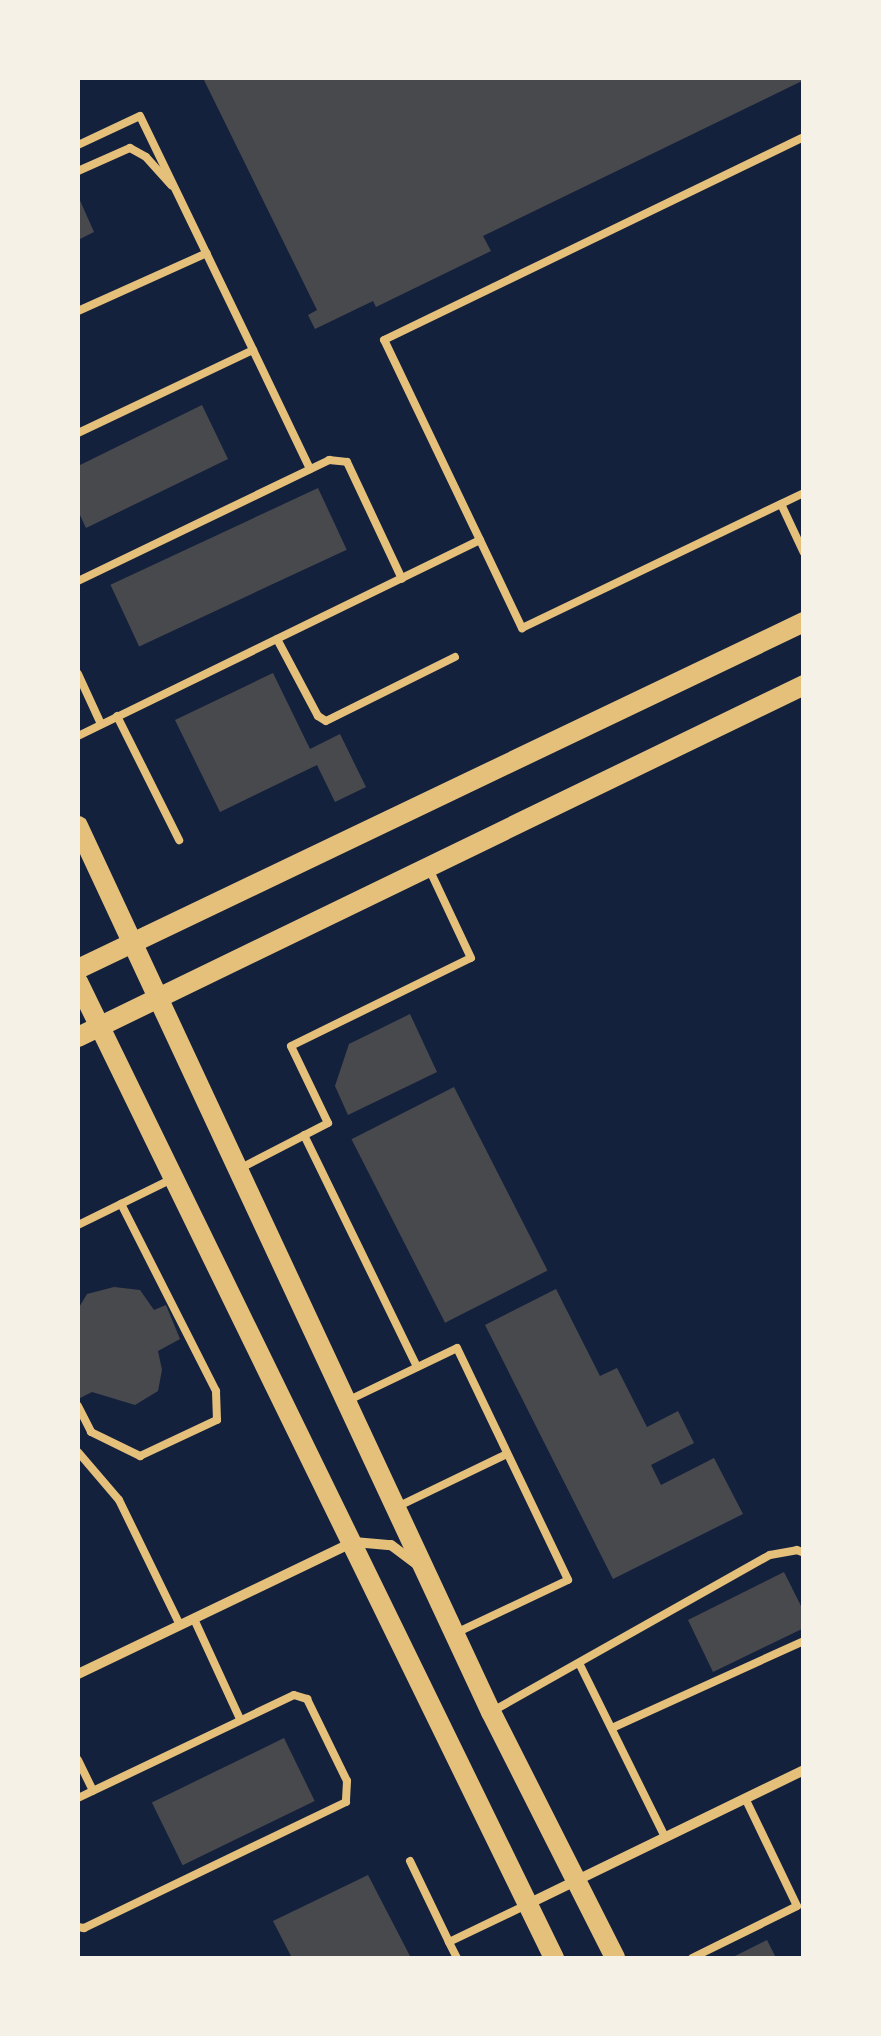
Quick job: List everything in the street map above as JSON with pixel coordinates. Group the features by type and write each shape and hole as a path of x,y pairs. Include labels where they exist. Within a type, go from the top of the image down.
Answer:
{"main road":[{"path":"78,970 804,622"},
{"path":"78,1037 804,685"},
{"path":"78,826 454,1634 614,1958"},
{"path":"78,982 554,1958"}],"street":[{"path":"78,1674 354,1542 391,1545 424,1570"},
{"path":"528,1904 804,1770"}],"lane":[{"path":"78,145 140,116 310,470"},
{"path":"804,137 384,340 522,628 804,493"},
{"path":"78,171 130,148 146,157 178,192"},
{"path":"78,311 207,253"},
{"path":"78,433 254,350"},
{"path":"78,581 329,460 347,462 402,578"},
{"path":"781,504 804,553"},
{"path":"78,736 480,540"},
{"path":"277,639 318,716 326,720 455,657"},
{"path":"78,674 101,724"},
{"path":"118,716 179,840"},
{"path":"237,1170 328,1122 291,1046 471,958 428,867"},
{"path":"304,1135 417,1368"},
{"path":"78,1225 174,1178"},
{"path":"78,1406 90,1432 140,1456 217,1420 216,1391 122,1204"},
{"path":"346,1402 457,1348 568,1580 454,1634"},
{"path":"78,1452 118,1500 180,1625"},
{"path":"395,1508 508,1454"},
{"path":"491,1712 770,1555 797,1550 804,1553"},
{"path":"194,1619 240,1719"},
{"path":"612,1728 804,1641"},
{"path":"580,1665 665,1837"},
{"path":"78,1798 294,1695 307,1699 347,1782 346,1802 84,1928 78,1927"},
{"path":"78,1760 93,1790"},
{"path":"692,1958 800,1909 745,1798"},
{"path":"410,1862 457,1958"},
{"path":"449,1942 528,1904"}],"building":[{"path":"203,78 804,80 483,236 491,251 376,307 373,301 315,329 308,315 317,310"},
{"path":"78,196 94,232 78,240"},
{"path":"202,405 228,459 86,528 78,511 78,466"},
{"path":"318,488 347,550 139,646 110,585"},
{"path":"273,673 310,749 340,734 366,787 335,802 317,765 220,812 175,720"},
{"path":"410,1014 437,1072 348,1115 335,1086 349,1044"},
{"path":"454,1087 548,1271 445,1323 352,1139"},
{"path":"114,1287 140,1290 154,1310 166,1305 180,1339 158,1351 162,1370 158,1391 135,1405 92,1392 78,1399 78,1309 87,1294"},
{"path":"556,1289 600,1376 617,1368 647,1427 678,1411 694,1443 651,1465 661,1485 714,1458 743,1514 613,1579 485,1325"},
{"path":"784,1572 804,1612 804,1628 713,1672 688,1620"},
{"path":"284,1738 315,1801 183,1865 152,1802"},
{"path":"368,1875 411,1958 292,1958 273,1921"},
{"path":"767,1940 776,1958 731,1958"}]}
